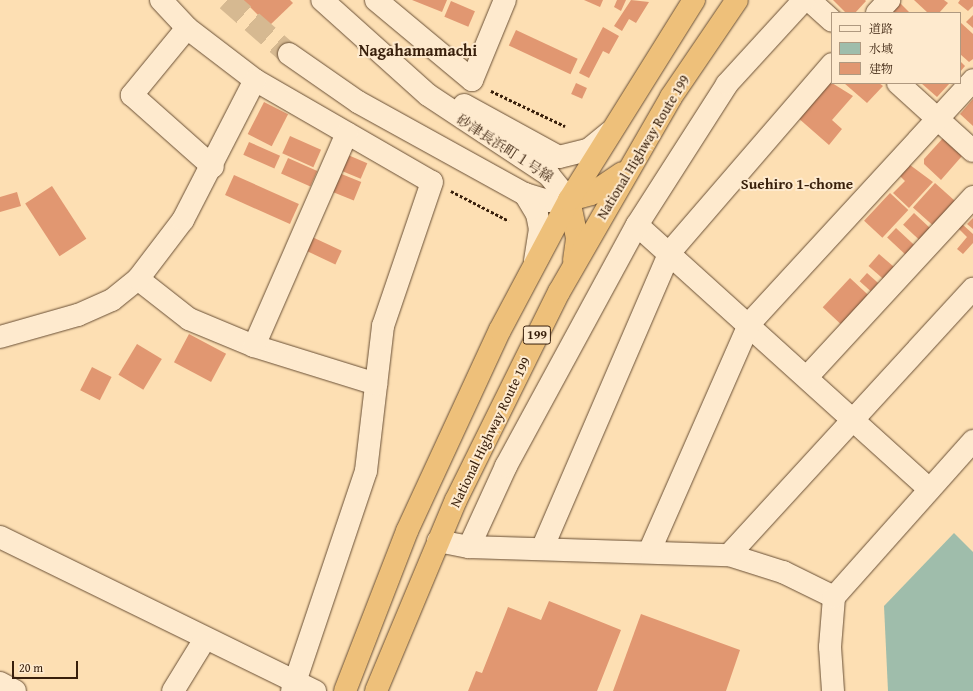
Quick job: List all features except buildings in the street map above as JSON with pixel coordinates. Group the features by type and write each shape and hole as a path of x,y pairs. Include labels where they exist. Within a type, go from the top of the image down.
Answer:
{"highway":[{"name":"199","path":"345,691 449,436 534,266 569,200 694,0"},
{"name":"National Highway Route 199","path":"376,691 438,541 573,266 632,164 737,0"},
{"path":"573,266 577,239 569,200 611,184 632,164"}],"street":[{"name":"砂津長浜町１号線","path":"322,0 447,110 549,175 569,200"},
{"path":"388,5 472,80 505,0"},
{"path":"469,547 506,466 637,225 727,84 804,0"},
{"path":"809,0 831,20"},
{"path":"878,12 889,0"},
{"path":"171,3 187,28 255,80 432,182 383,326 366,470 293,687"},
{"path":"187,28 132,94 213,167"},
{"path":"368,41 460,103 549,154 568,158 579,155 613,128"},
{"name":"砂津長浜町１号線","path":"289,54 358,102 525,194 548,201 569,200"},
{"path":"542,549 670,252 831,65"},
{"path":"0,337 78,315 112,300 138,279 183,220 213,167 255,80"},
{"path":"650,550 749,324 973,80"},
{"path":"899,84 973,151"},
{"path":"254,346 347,133"},
{"path":"525,194 537,214 540,229 534,266"},
{"path":"807,377 973,197"},
{"path":"637,225 670,252 929,489"},
{"path":"138,279 189,319 254,346 376,384"},
{"path":"729,555 973,289"},
{"path":"833,691 830,647 834,597 973,441"},
{"path":"0,537 206,639 293,687 315,691"},
{"path":"438,541 469,547 650,550 729,555 783,572 834,597"},
{"path":"173,691 206,639"},
{"path":"0,683 15,691"}],"path":[{"path":"472,80 565,126"},
{"path":"449,190 509,221"}],"water":[{"path":"954,533 973,552 973,691 888,691 884,606"}],"tunnel":[{"path":"227,0 289,54"}],"district":[{"name":"Nagahamamachi","path":"418,50"},
{"name":"Suehiro 1-chome","path":"797,184"}]}
